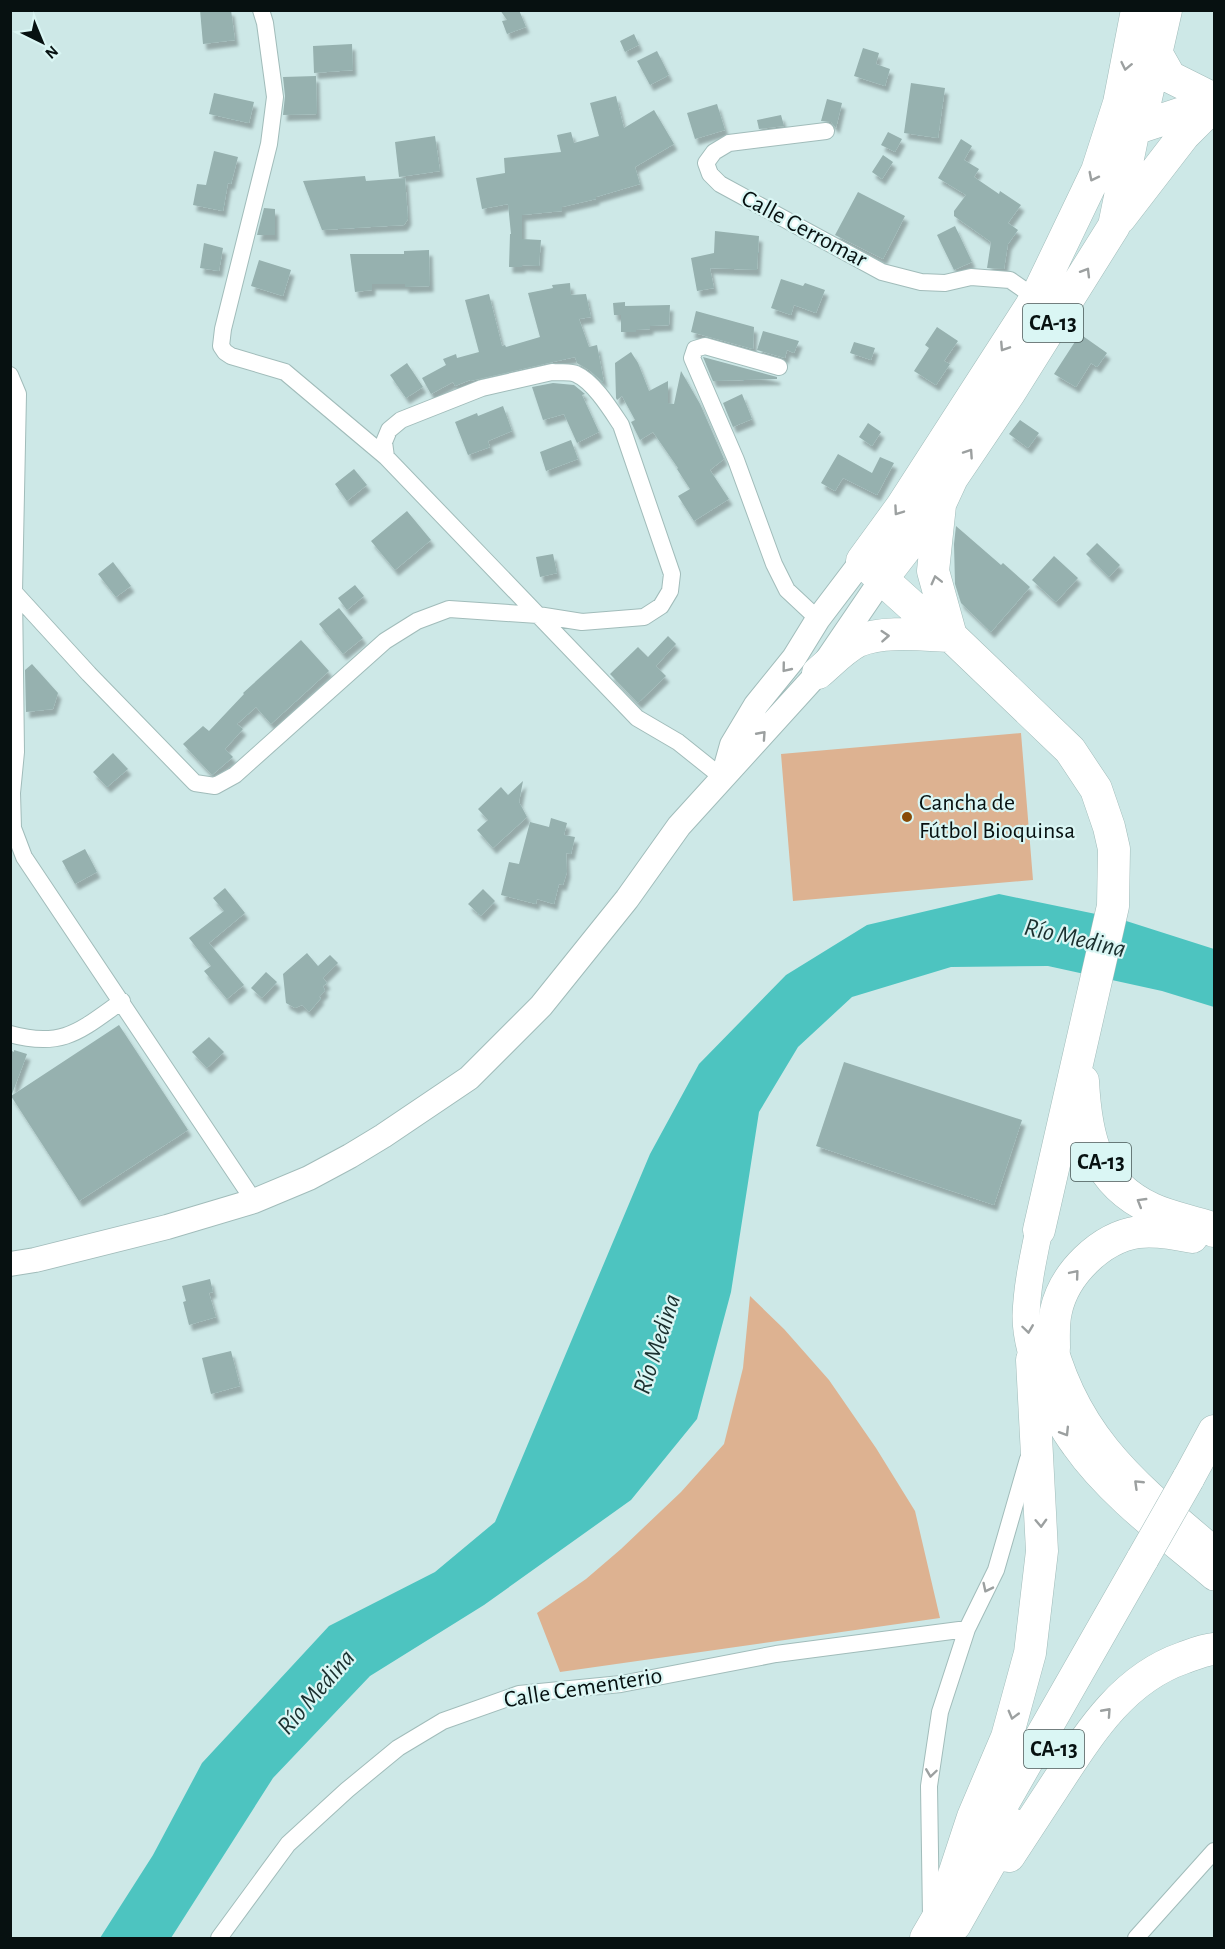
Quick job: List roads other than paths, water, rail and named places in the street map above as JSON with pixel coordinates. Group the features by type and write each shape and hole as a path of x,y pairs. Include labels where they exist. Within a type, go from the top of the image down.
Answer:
{"highway":[{"name":"CA-13","path":"872,570 940,504 952,478 1010,392 1114,226 1124,126 1119,103 1137,10"},
{"name":"CA-13","path":"872,570 902,506 1036,298 1097,171 1124,126 1144,107 1166,10"},
{"path":"1157,54 1170,77 1215,102"},
{"path":"1124,126 1215,102"},
{"path":"1114,226 1184,135 1215,102"},
{"path":"1124,126 1146,141 1172,139 1184,135"},
{"path":"818,673 844,650 869,637 909,634 951,636 933,571 940,504"},
{"name":"CA-13","path":"872,570 913,607 951,636 1070,750 1096,789 1109,826 1114,849 1113,906 1039,1230"},
{"name":"CA-13","path":"1088,1017 1083,1078 1085,1113 1092,1147 1107,1173 1127,1194 1152,1209 1215,1231"},
{"path":"940,1929 973,1817 1007,1737 1030,1653 1042,1551 1036,1432 1043,1354 1066,1283 1086,1259 1110,1242 1136,1233 1164,1231 1192,1237 1215,1250"},
{"path":"1201,1477 1215,1431"},
{"name":"CA-13","path":"940,1929 1149,1562 1201,1477"},
{"path":"940,1929 1002,1866 1083,1743 1107,1711 1137,1682 1169,1662 1215,1649"}],"main road":[{"path":"723,778 732,745 756,705 794,658 818,619 872,570"},
{"path":"10,1264 35,1260 167,1227 254,1201 309,1178 350,1156 469,1078 541,1006 627,899 679,826 818,673 872,570"},
{"path":"1039,1230 1046,1311 1043,1354 1052,1410 1075,1448 1109,1485 1140,1515 1215,1577"},
{"path":"1043,1354 1066,1381 1078,1406 1104,1446 1128,1474 1215,1550"}],"street":[{"path":"261,10 265,23 275,97 268,144 223,329 221,346 231,356 285,372 386,457 637,718 678,742 723,778"},
{"name":"Calle Cerromar","path":"826,131 729,143 714,152 706,164 710,174 720,184 882,272 929,282 945,283 971,277 1010,280 1036,298"},
{"path":"779,366 705,346 695,349 692,358 740,469 774,564 787,590 818,619"},
{"path":"12,591 195,783 215,786 235,775 385,641 417,621 449,609 538,615 582,622 644,617 661,606 670,591 672,574 621,425 607,404 584,379 574,373 552,372 482,388 401,420 389,430 384,442 386,457"},
{"path":"10,375 18,394 12,591 16,752 11,793 13,828 24,857 254,1201"},
{"path":"10,1034 44,1041 63,1037 83,1028 122,1002"},
{"path":"940,1929 929,1786 940,1712 967,1629 996,1570 1036,1432"},
{"name":"Calle Cementerio","path":"219,1938 288,1844 347,1790 398,1748 443,1721 519,1694 621,1684 776,1654 967,1629"},
{"path":"1141,1936 1215,1851"}],"water":[{"name":"Río Medina","path":"999,894 1120,919 1214,949 1214,1007 1162,991 1048,966 951,967 852,997 798,1047 759,1112 731,1292 697,1419 631,1500 484,1605 370,1676 273,1778 171,1938 100,1938 153,1855 202,1763 329,1626 435,1572 495,1522 650,1154 699,1064 786,975 867,925"}],"place":[{"name":"Cancha de Fútbol Bioquinsa","path":"907,817"}]}
